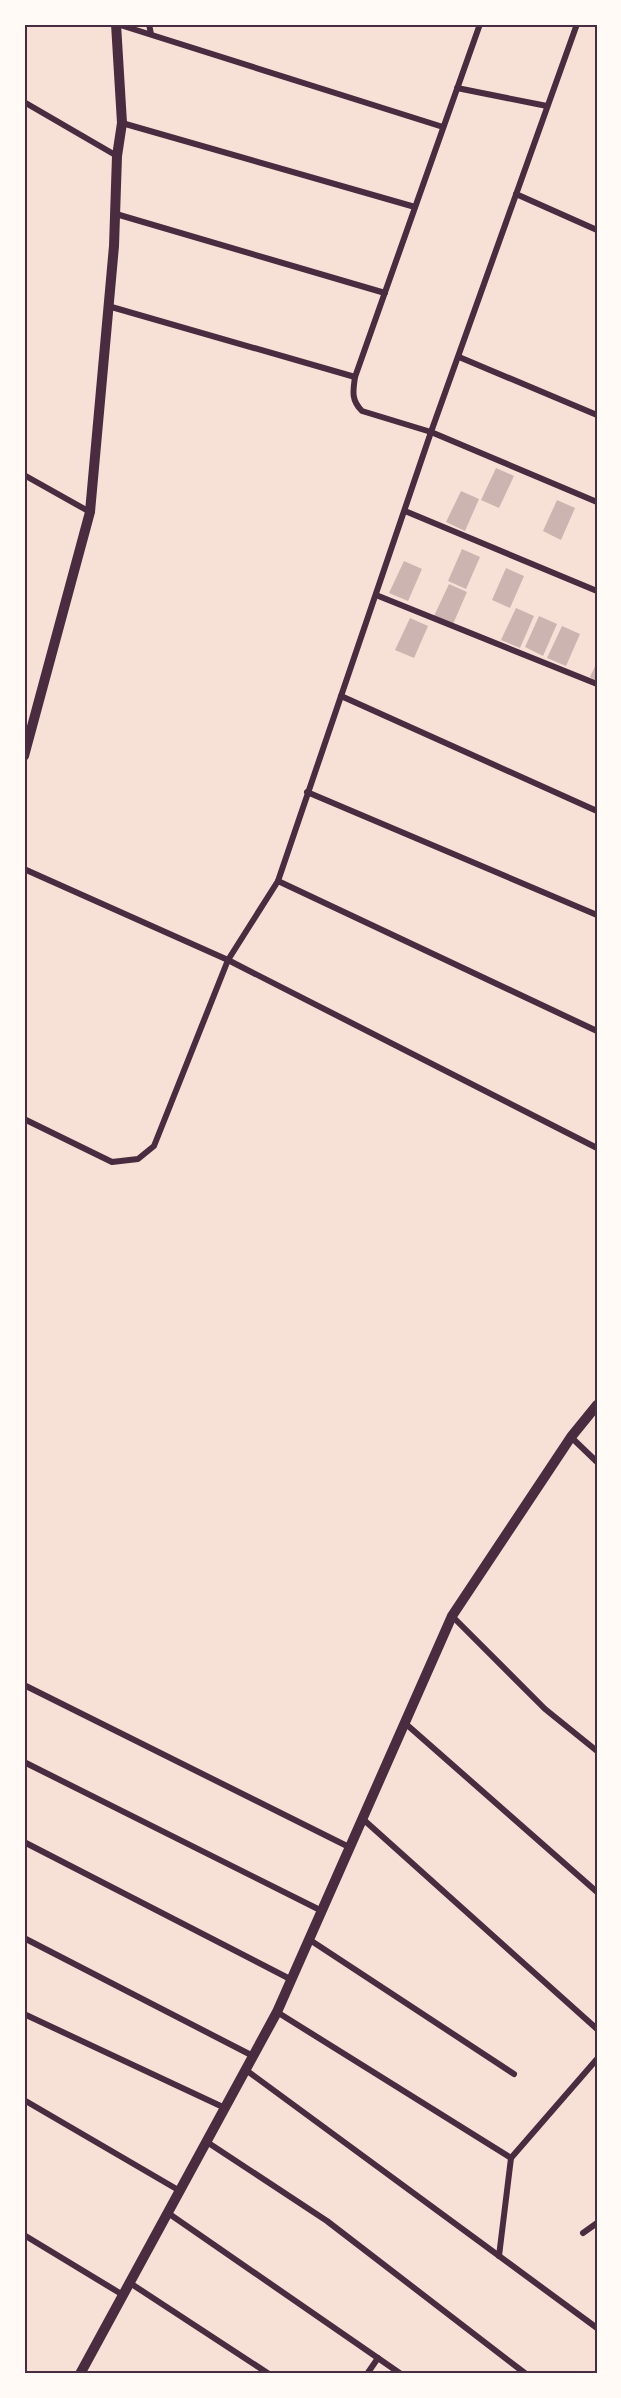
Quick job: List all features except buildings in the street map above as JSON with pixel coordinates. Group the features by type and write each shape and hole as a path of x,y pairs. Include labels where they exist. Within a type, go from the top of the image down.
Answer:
{"street":[{"path":"24,756 90,512 116,214 117,156 122,123 117,24 443,127"},
{"path":"149,24 151,34"},
{"path":"480,24 355,376 352,394 354,404 362,411 431,432 597,502"},
{"path":"24,1119 112,1162 138,1159 154,1146 228,960 278,881 431,432 577,24"},
{"path":"457,88 547,106"},
{"path":"24,102 117,156"},
{"path":"122,123 415,207"},
{"path":"516,194 597,230"},
{"path":"116,214 385,293"},
{"path":"108,306 355,376"},
{"path":"459,357 597,415"},
{"path":"24,475 90,512"},
{"path":"405,511 597,591"},
{"path":"376,595 597,684"},
{"path":"341,696 597,811"},
{"path":"307,792 597,915"},
{"path":"24,869 228,960 597,1148"},
{"path":"278,881 597,1031"},
{"path":"80,2374 277,2012 364,1820 452,1616 571,1437 597,1405"},
{"path":"571,1437 597,1462"},
{"path":"452,1616 545,1709 597,1751"},
{"path":"24,1685 351,1849"},
{"path":"406,1724 597,1892"},
{"path":"24,1762 323,1911"},
{"path":"364,1820 597,2029"},
{"path":"24,1842 292,1980"},
{"path":"24,1938 254,2056"},
{"path":"310,1940 514,2074"},
{"path":"277,2012 511,2158"},
{"path":"24,2014 225,2108"},
{"path":"499,2256 511,2158 597,2059"},
{"path":"246,2070 597,2328"},
{"path":"24,2100 180,2191"},
{"path":"207,2142 327,2221 526,2374"},
{"path":"168,2213 401,2374"},
{"path":"583,2233 597,2223"},
{"path":"24,2235 123,2295"},
{"path":"130,2283 269,2374"},
{"path":"367,2374 378,2358"}]}
